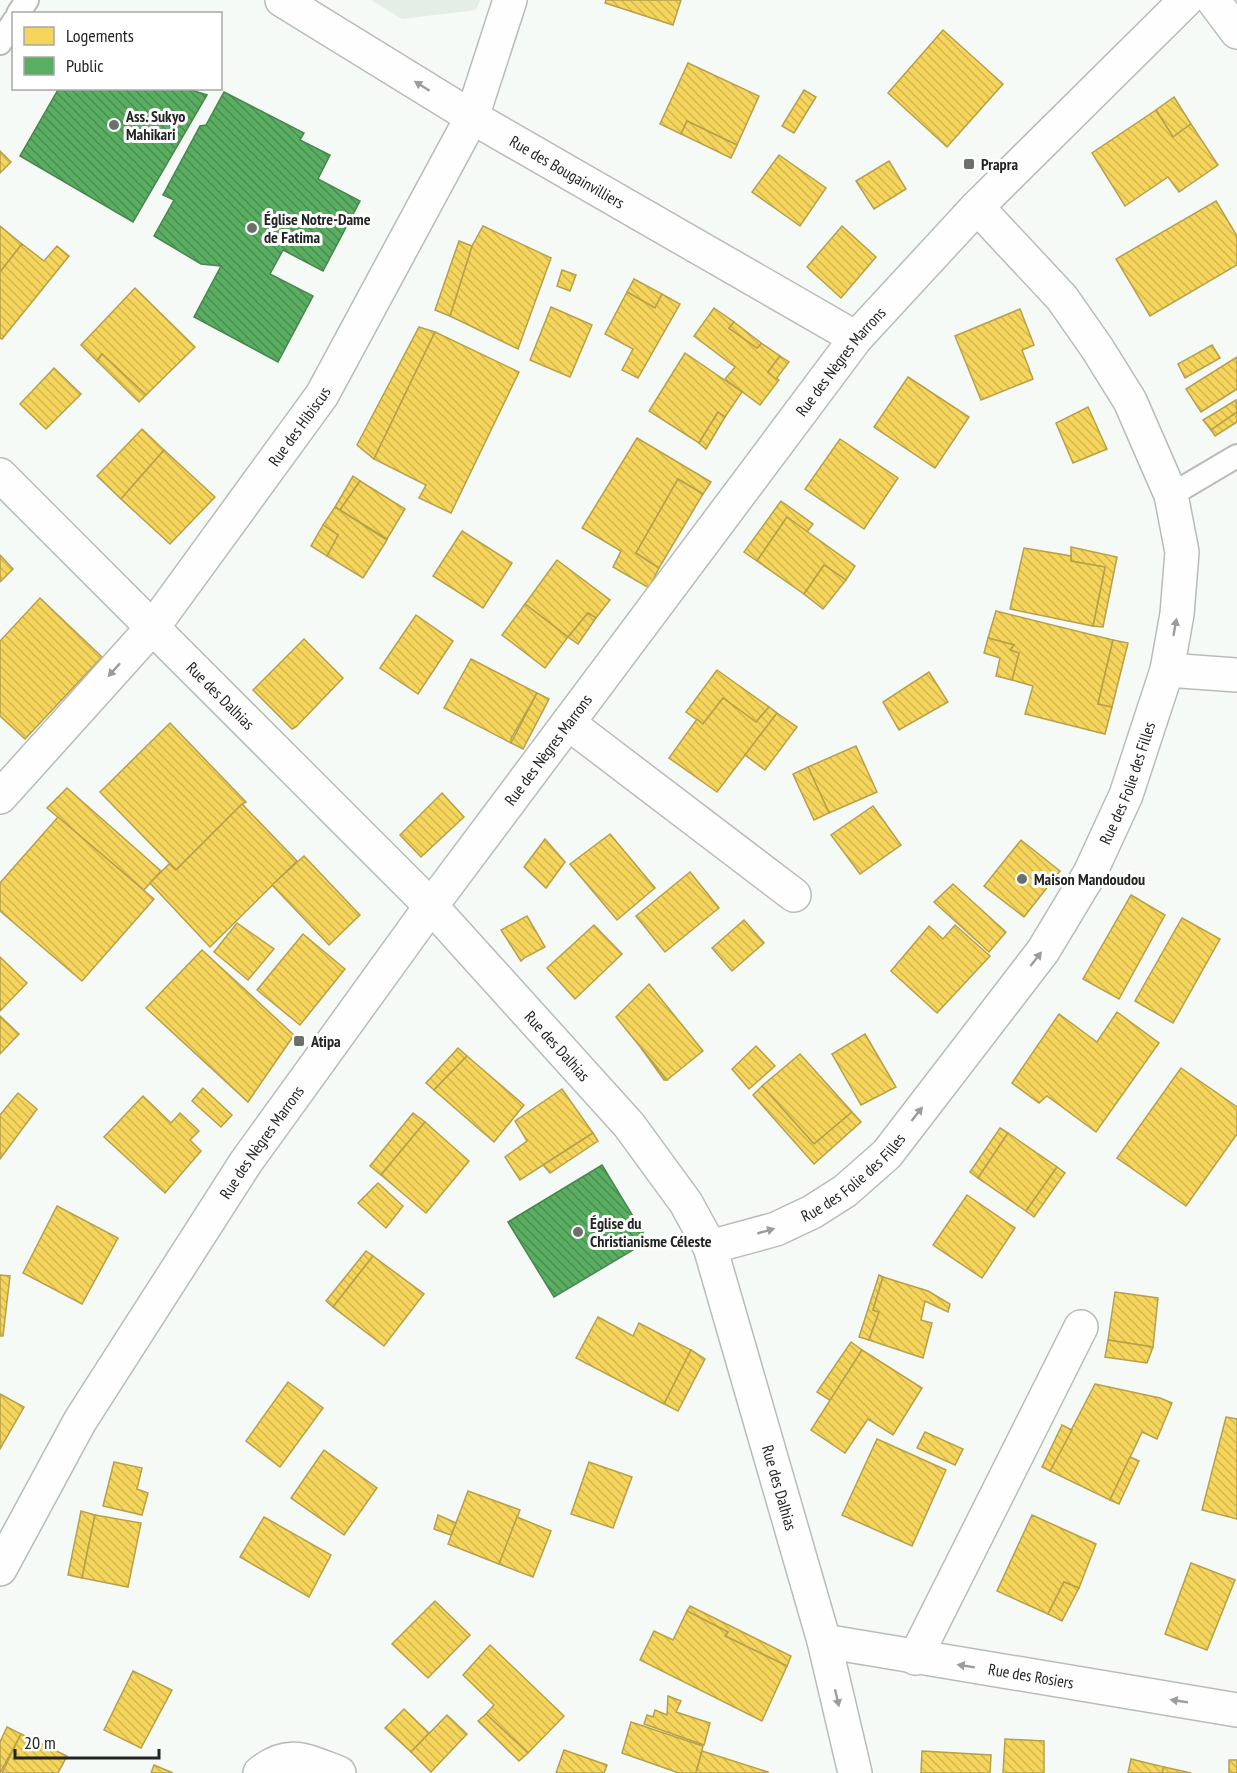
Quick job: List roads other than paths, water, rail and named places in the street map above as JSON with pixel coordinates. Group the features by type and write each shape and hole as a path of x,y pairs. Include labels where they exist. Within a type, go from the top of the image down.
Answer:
{"street":[{"name":"Rue des Bougainvilliers","path":"282,0 472,117 856,338"},
{"name":"Rue des Hibiscus","path":"0,797 153,627 322,395 472,117 510,0"},
{"name":"Rue des Nègres Marrons","path":"0,1569 80,1421 246,1162 431,906 856,338 977,207 1186,0"},
{"name":"Rue des Folie des Filles","path":"710,1247 776,1229 812,1212 845,1191 887,1154 1043,951 1090,873 1126,795 1167,670 1177,614 1182,552 1171,495 1130,401 1097,348 1062,298 977,207"},
{"name":"Rue des Dalhias","path":"0,475 431,906 629,1125 686,1203 710,1247 824,1641 855,1773"},
{"path":"1167,670 1237,675"},
{"path":"568,723 794,895"},
{"path":"915,1658 1081,1327"},
{"name":"Rue des Rosiers","path":"824,1641 1237,1710"},
{"path":"260,1773 279,1760 295,1758 339,1773"}],"lane":[{"path":"0,43 12,24"},
{"path":"1171,495 1237,456"}],"place":[{"name":"Ass. Sukyo Mahikari","path":"114,125"},
{"name":"Prapra","path":"969,164"},
{"name":"Église Notre-Dame de Fatima","path":"252,228"},
{"name":"Maison Mandoudou","path":"1022,879"},
{"name":"Atipa","path":"299,1041"},
{"name":"Église du Christianisme Céleste","path":"578,1232"}]}
